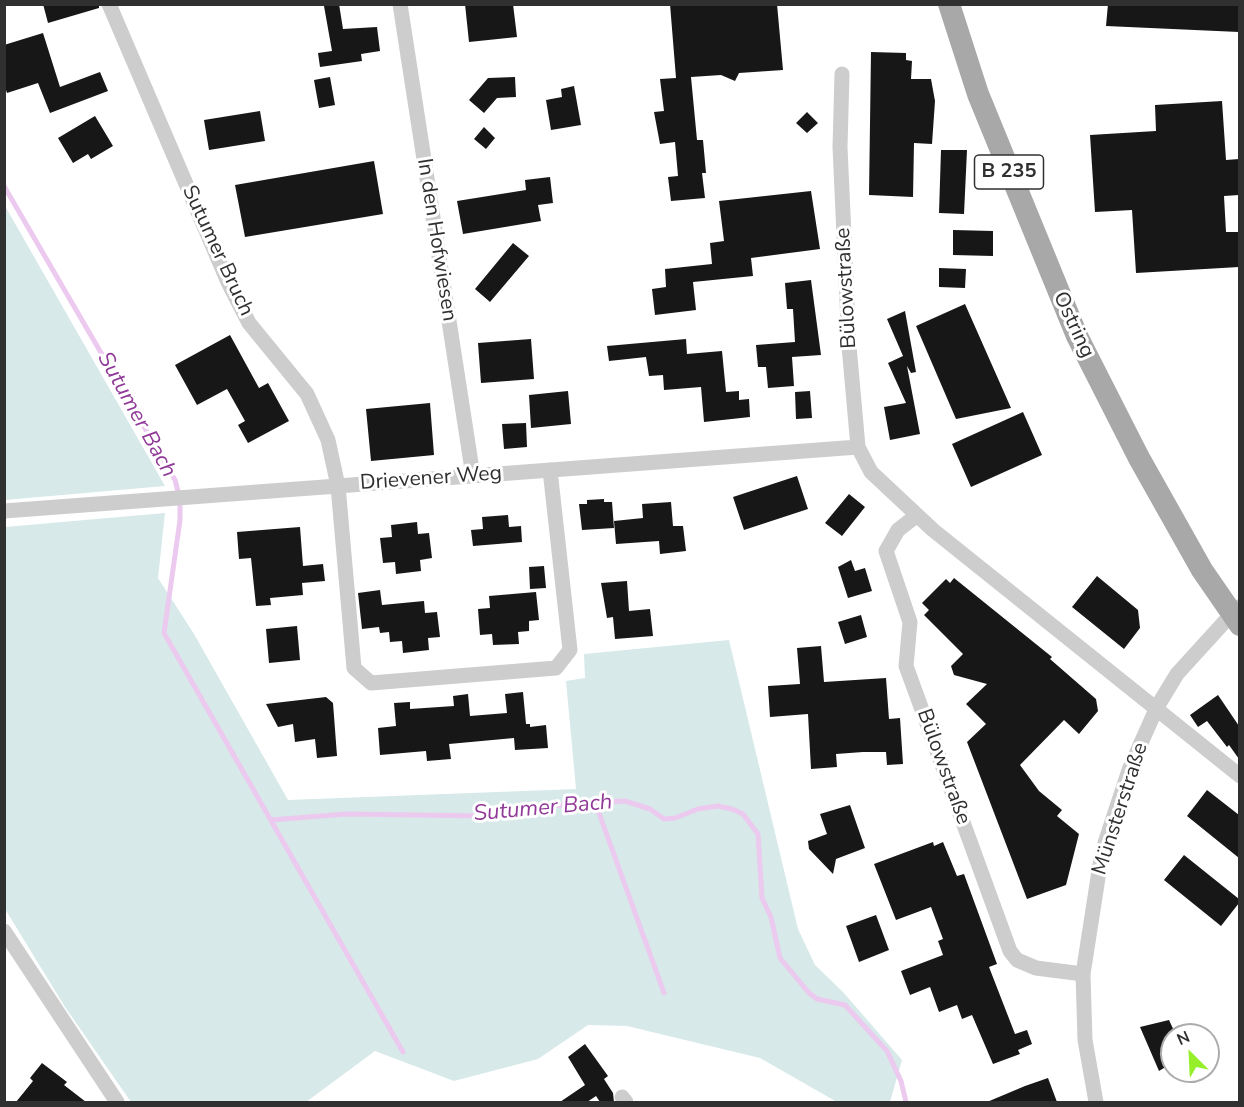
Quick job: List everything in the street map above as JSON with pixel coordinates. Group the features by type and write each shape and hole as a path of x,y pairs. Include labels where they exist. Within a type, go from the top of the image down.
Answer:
{"main road":[{"name":"Ostring","path":"949,4 978,94 1077,336 1139,458 1202,570 1237,615"}],"street":[{"name":"Sutumer Bruch","path":"109,4 228,282 249,323 307,394 328,440 338,486 354,668 371,683 556,668 570,650 550,470"},
{"name":"In den Hofwiesen","path":"400,4 473,476"},
{"name":"Bülowstraße","path":"842,74 840,147 849,346 858,447 871,472 916,516 1157,707 1239,776"},
{"name":"Drievener Weg","path":"4,511 858,447"},
{"name":"Bülowstraße","path":"916,516 898,530 886,551 910,622 906,666 1006,940 1017,960 1036,968 1083,974"},
{"name":"Münsterstraße","path":"1096,1102 1084,1040 1083,974 1102,852 1129,770 1157,707 1177,674 1237,615"},
{"path":"4,931 117,1102"}],"shaded area":[{"path":"5,206 165,486 5,500"},
{"path":"165,513 158,578 194,634 288,800 576,789 566,681 585,678 584,654 729,640 798,929 815,965 843,992 902,1060 890,1102 837,1102 760,1058 627,1026 588,1025 538,1059 454,1081 375,1051 306,1102 131,1102 65,1007 5,909 5,527"}],"building":[{"path":"43,4 99,4 99,8 48,23"},
{"path":"339,4 343,29 377,27 380,51 361,54 362,61 320,67 318,53 332,51 324,6"},
{"path":"465,4 513,4 517,37 469,42"},
{"path":"670,4 777,4 783,70 739,73 735,81 721,75 691,77 697,140 703,140 706,173 702,173 705,198 671,201 668,177 678,176 675,142 660,144 654,112 664,111 660,79 676,78"},
{"path":"1108,4 1239,4 1239,32 1106,26"},
{"path":"43,33 60,87 100,72 108,91 50,113 38,83 7,93 4,84 4,45"},
{"path":"871,52 906,53 906,60 912,61 911,79 931,79 935,101 932,144 914,143 913,197 869,195"},
{"path":"330,77 335,105 319,108 314,80"},
{"path":"515,77 516,97 497,98 484,113 469,100 488,78"},
{"path":"574,86 581,125 551,130 546,100 562,97 561,89"},
{"path":"1222,101 1226,160 1239,159 1239,195 1224,196 1226,232 1239,232 1239,267 1136,273 1132,210 1095,212 1090,135 1156,131 1155,105"},
{"path":"260,111 265,141 209,150 204,120"},
{"path":"807,112 818,123 807,133 796,123"},
{"path":"95,116 113,146 91,159 88,154 73,163 58,138"},
{"path":"484,127 495,138 486,149 474,139"},
{"path":"941,150 967,150 964,214 939,213"},
{"path":"374,161 383,214 245,237 235,185"},
{"path":"550,177 553,203 538,205 541,221 463,234 457,201 526,190 525,180"},
{"path":"811,191 820,249 751,258 753,276 693,282 696,310 655,315 652,289 666,287 665,269 712,264 710,243 724,241 719,201"},
{"path":"953,230 993,231 993,256 953,255"},
{"path":"513,243 529,256 490,302 475,289"},
{"path":"939,268 966,269 965,288 939,287"},
{"path":"811,280 821,355 792,357 794,386 768,388 766,367 758,367 756,345 795,342 793,309 787,309 785,283"},
{"path":"965,304 1011,408 956,419 916,326"},
{"path":"905,311 916,372 911,373 907,366 920,434 890,440 884,407 906,403 888,363 903,356 887,319"},
{"path":"230,335 259,388 268,383 289,421 248,443 238,425 245,421 227,389 197,405 175,365"},
{"path":"531,339 534,379 481,383 478,343"},
{"path":"686,339 687,354 722,351 726,392 739,391 739,400 749,399 750,417 704,422 701,387 664,390 663,375 649,376 646,357 609,361 607,346"},
{"path":"568,391 571,424 531,428 529,395"},
{"path":"810,391 812,418 796,419 795,392"},
{"path":"430,403 434,455 371,461 366,409"},
{"path":"1023,412 1042,455 971,487 952,444"},
{"path":"526,423 527,447 504,449 502,424"},
{"path":"797,476 808,509 744,530 733,497"},
{"path":"849,494 865,507 842,536 825,523"},
{"path":"604,499 604,502 612,502 614,528 582,530 579,504 587,504 587,500"},
{"path":"671,502 673,526 683,526 686,551 660,554 659,541 616,544 614,521 643,518 642,504"},
{"path":"508,515 509,527 521,526 522,542 473,546 471,530 483,529 482,517"},
{"path":"417,522 418,534 429,533 432,558 420,560 421,571 396,574 395,562 383,563 380,538 392,537 391,525"},
{"path":"300,527 303,566 323,564 325,581 302,583 303,595 270,598 271,605 256,606 251,558 239,559 237,532"},
{"path":"851,560 855,571 865,568 872,591 848,598 838,567"},
{"path":"544,566 546,588 530,589 529,567"},
{"path":"1097,576 1138,610 1140,628 1124,649 1072,607"},
{"path":"954,578 1052,657 1050,659 1096,699 1098,711 1079,734 1064,720 1020,765 1039,791 1062,810 1057,816 1079,834 1066,885 1027,899 967,742 986,724 966,704 987,684 954,675 951,666 963,654 924,615 929,610 922,603 946,579 950,583"},
{"path":"627,581 629,611 650,609 653,636 615,639 613,617 607,618 601,583"},
{"path":"380,590 382,605 424,601 425,613 437,612 440,637 428,638 429,650 403,653 402,641 390,642 389,632 380,633 379,627 362,629 358,593"},
{"path":"536,592 539,620 529,621 529,631 518,632 519,644 493,645 492,634 480,635 478,609 490,608 489,596"},
{"path":"861,615 867,637 845,644 838,622"},
{"path":"297,626 300,660 269,663 266,629"},
{"path":"821,646 824,682 886,678 889,719 900,718 903,764 887,765 886,752 863,752 836,754 837,767 811,769 808,714 770,717 768,686 800,684 797,648"},
{"path":"523,692 526,724 530,724 530,727 546,725 548,748 515,750 514,738 449,744 451,759 427,761 426,751 380,755 378,728 396,726 394,703 410,702 410,709 454,706 453,696 468,694 470,716 507,713 505,694"},
{"path":"1218,695 1239,726 1239,759 1207,721 1198,727 1190,715"},
{"path":"326,697 333,703 337,756 317,758 315,739 295,742 293,724 278,727 266,704"},
{"path":"1207,790 1239,815 1239,858 1187,816"},
{"path":"850,805 865,848 836,859 833,874 809,849 808,841 827,834 820,814"},
{"path":"933,842 934,846 943,842 957,876 964,874 997,964 989,967 1015,1034 1027,1030 1032,1044 1018,1050 1020,1054 993,1064 972,1015 962,1019 957,1005 939,1012 930,987 910,995 901,971 943,955 938,941 943,939 931,907 896,920 874,864"},
{"path":"1184,855 1239,899 1239,903 1221,926 1164,880"},
{"path":"876,915 889,950 859,962 846,926"},
{"path":"1169,1020 1170,1023 1160,1023 1159,1071 1140,1027"},
{"path":"585,1044 608,1076 604,1079 613,1093 614,1102 600,1102 596,1096 587,1102 560,1102 585,1085 568,1057"},
{"path":"42,1063 67,1082 64,1085 86,1102 16,1102 33,1081 30,1078"},
{"path":"1048,1078 1057,1102 987,1102 1025,1086"}],"waterway":[{"name":"Sutumer Bach","path":"4,186 175,480 180,499 180,520 164,633 403,1052"},
{"name":"Sutumer Bach","path":"271,820 346,814 484,816 531,807 625,801 650,809 664,819 718,806 732,809 743,814 758,834 762,898 771,917 780,958 809,993 817,999 845,1005 887,1051 901,1081 906,1102"},
{"path":"595,802 664,993"}]}
